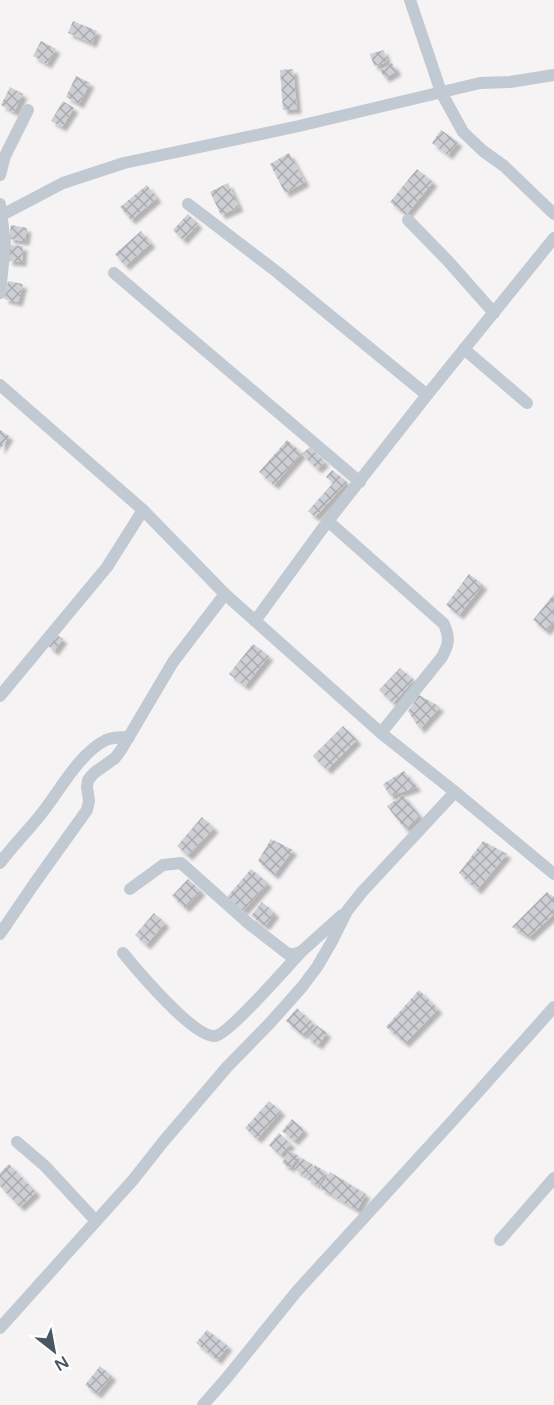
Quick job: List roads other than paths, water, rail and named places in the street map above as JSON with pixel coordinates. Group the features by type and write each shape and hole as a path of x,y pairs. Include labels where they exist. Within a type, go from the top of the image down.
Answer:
{"street":[{"path":"410,0 441,92 463,132 483,152 504,166 554,214"},
{"path":"0,293 5,244 1,210 63,183 124,163 299,126 480,82 510,82 554,75"},
{"path":"0,175 5,156 28,110"},
{"path":"188,204 278,272 427,395"},
{"path":"408,220 494,313"},
{"path":"255,621 328,521 554,238"},
{"path":"114,273 360,482"},
{"path":"464,349 527,403"},
{"path":"0,385 143,510 225,594 381,733 552,868"},
{"path":"0,696 107,567 143,510"},
{"path":"328,521 444,624 448,634 447,647 442,657 381,733"},
{"path":"0,934 87,810 88,780 115,758 173,662 225,594"},
{"path":"0,863 90,752 112,738 129,737"},
{"path":"123,953 188,1022 199,1031 213,1037 218,1036 237,1021 302,951 347,910 456,792"},
{"path":"130,888 163,865 181,863 271,942 288,954 302,951"},
{"path":"0,1328 133,1180 227,1067 302,987 317,967 347,910"},
{"path":"203,1405 297,1291 554,1007"},
{"path":"17,1142 45,1166 96,1221"},
{"path":"500,1240 554,1178"}]}
